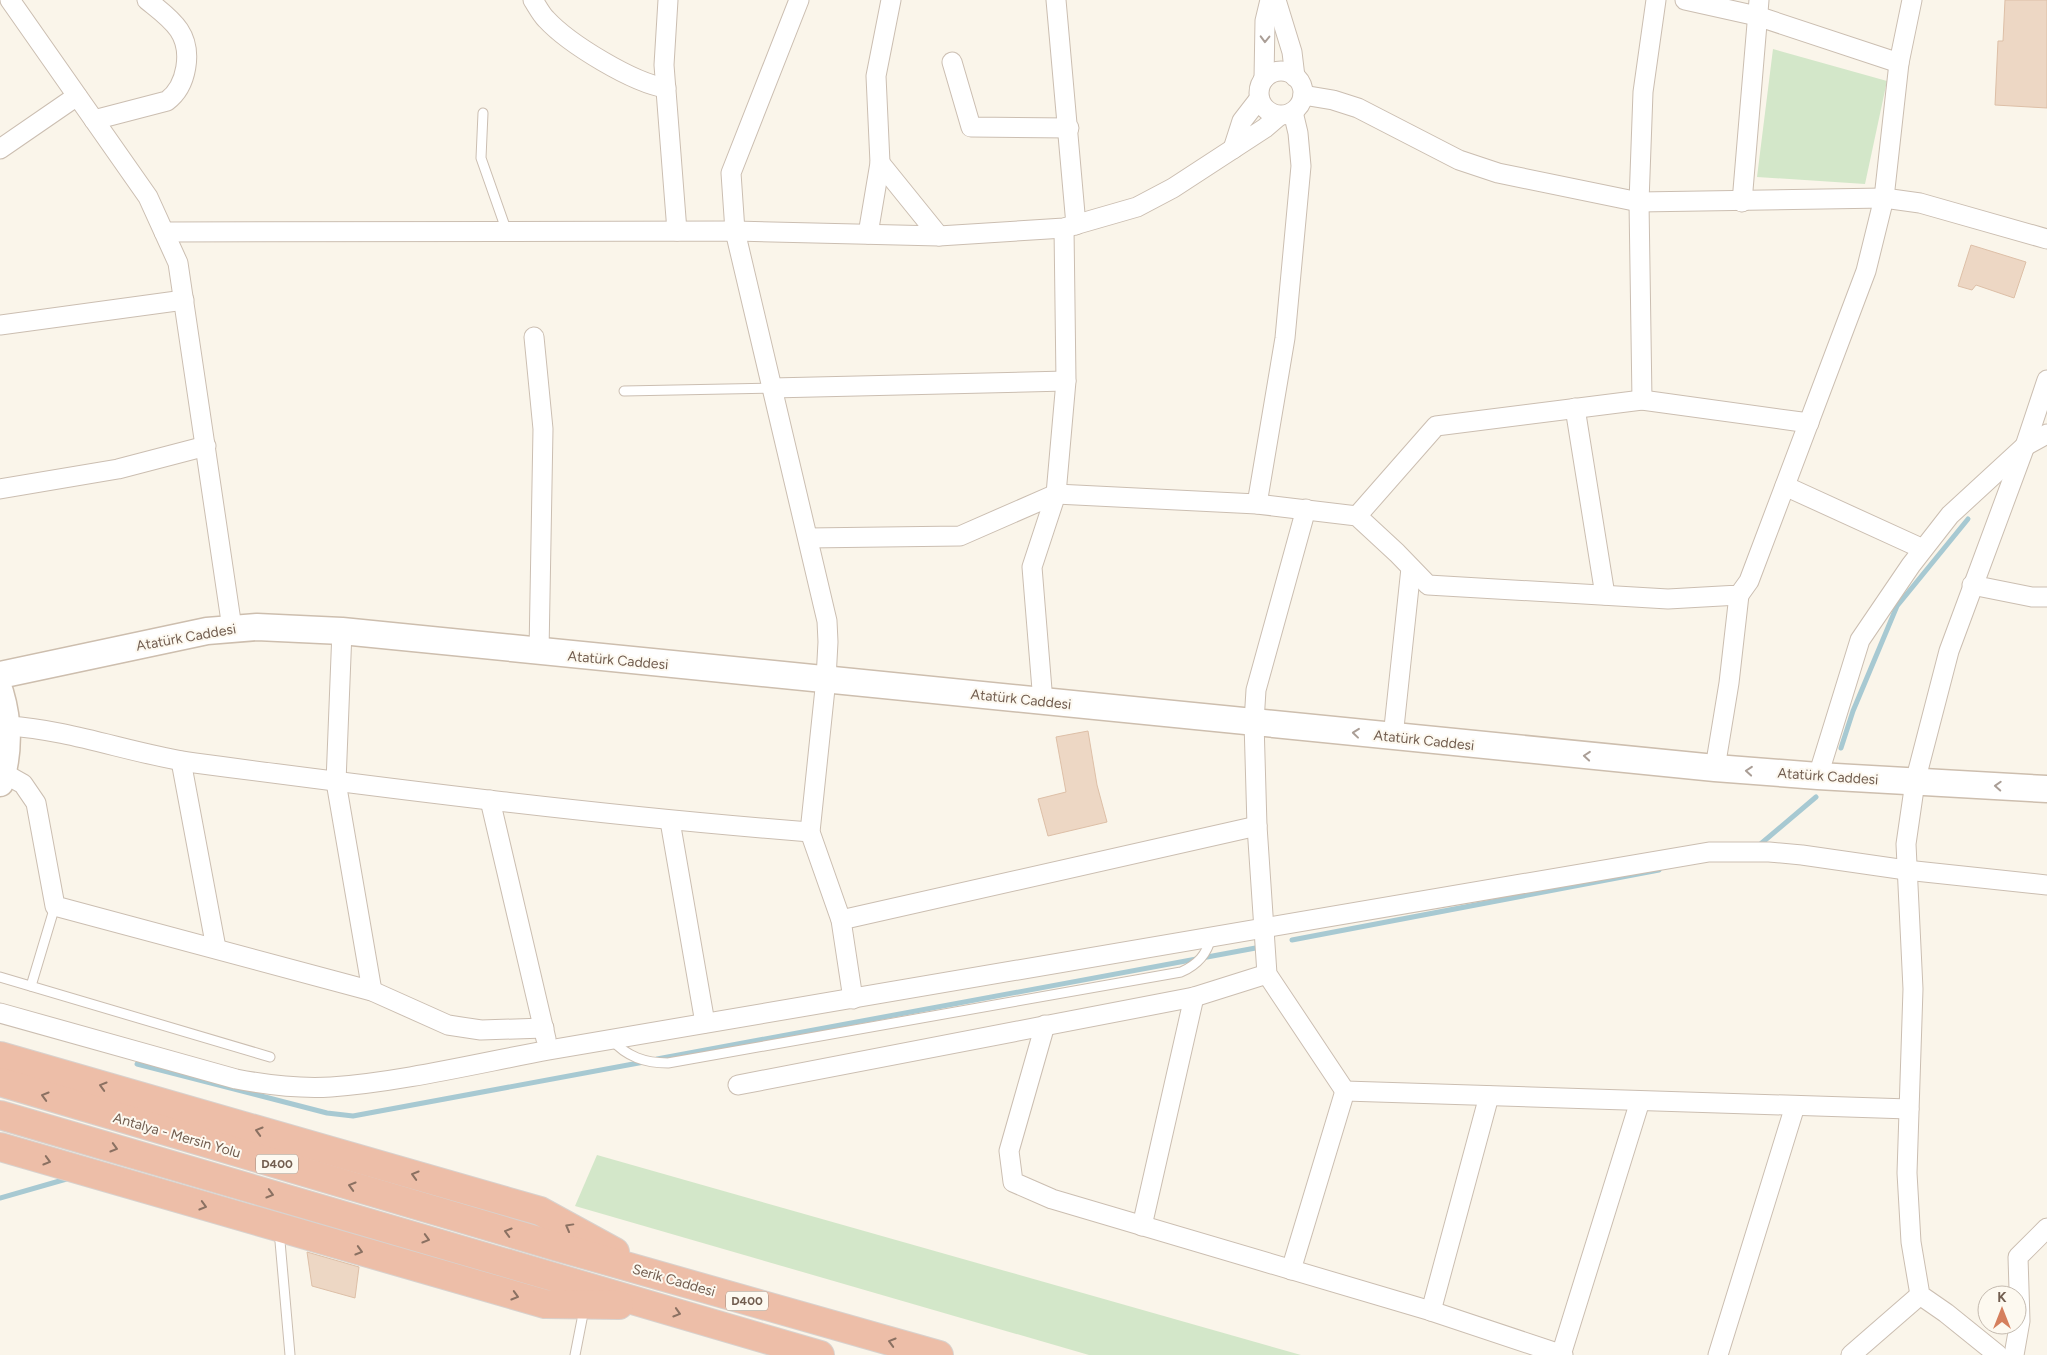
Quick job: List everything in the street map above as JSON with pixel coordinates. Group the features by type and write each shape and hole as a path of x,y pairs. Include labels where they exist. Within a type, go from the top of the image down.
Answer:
{"highway":[{"path":"0,1056 540,1211 658,1276"},
{"name":"Antalya - Mersin Yolu","path":"0,1082 554,1246"},
{"name":"D400","path":"0,1115 820,1355"},
{"path":"0,1147 545,1304 650,1305"},
{"name":"Serik Caddesi","path":"554,1246 939,1355"}],"main road":[{"name":"Atatürk Caddesi","path":"0,675 146,643 232,628 342,631 1715,768 2047,789"},
{"path":"0,692 8,726 1,775"}],"street":[{"path":"10,0 148,197 178,263 232,628"},
{"path":"94,120 167,101 174,96 184,81 186,50 180,32 147,0"},
{"path":"533,0 544,18 562,34 584,49 645,83 666,88"},
{"path":"668,0 664,65 677,231"},
{"path":"799,0 731,173 735,231 827,621 826,679 810,832 841,920 853,999"},
{"path":"868,234 880,163 876,76 891,0"},
{"path":"1043,702 1032,567 1056,494 1066,381 1070,227 1069,128 1056,0"},
{"path":"1264,79 1265,21 1270,0"},
{"path":"164,232 735,231 939,236 1070,227 1137,207 1173,188 1302,102 1303,95 1300,82 1295,76 1285,28 1276,0"},
{"path":"1642,400 1638,202 1643,92 1656,0"},
{"path":"1685,0 1758,8 1899,63"},
{"path":"1715,768 1729,683 1739,595 1749,581 1866,271 1884,198 1899,63 1912,0"},
{"path":"1742,202 1758,8"},
{"path":"952,62 971,127 1069,128"},
{"path":"1257,504 1285,338 1301,166 1298,133 1286,114 1266,110 1259,99 1258,92 1264,79 1269,74 1282,71 1295,76"},
{"path":"1303,95 1333,100 1358,108 1460,160 1498,173 1638,202 1742,202 1884,198 1920,203 2047,239"},
{"path":"0,148 77,96"},
{"path":"1233,149 1242,121 1259,99"},
{"path":"880,163 939,236"},
{"path":"0,325 184,300"},
{"path":"534,337 543,429 539,652"},
{"path":"1998,1355 1920,1295 1911,1242 1907,1173 1913,989 1906,844 1915,782 1949,651 2025,446 2047,380"},
{"path":"772,388 1066,381"},
{"path":"1357,516 1436,426 1642,400 1809,422"},
{"path":"1575,408 1605,595"},
{"path":"1818,776 1860,640 1923,549 1950,515 2025,446 2047,434"},
{"path":"0,489 118,469 206,446"},
{"path":"1785,486 1923,549"},
{"path":"808,538 960,536 1056,494 1257,504 1357,516 1428,586 1668,599 1739,595"},
{"path":"1291,1270 1344,1091 1267,974 1257,826 1254,722 1256,690 1306,509"},
{"path":"1393,737 1411,568"},
{"path":"1972,585 2032,597 2047,597"},
{"path":"342,631 336,782 372,991"},
{"path":"8,726 37,728 181,761 336,782 670,821 810,832"},
{"path":"181,761 216,948"},
{"path":"1,775 23,784 36,802 55,906 372,991 448,1025 481,1030 544,1028"},
{"path":"490,800 549,1050"},
{"path":"670,821 705,1023"},
{"path":"841,920 1257,826"},
{"path":"0,1013 236,1079 297,1087 330,1087 365,1084 611,1039 1709,852 1760,852 1802,855 1906,870 2047,885"},
{"path":"738,1085 1194,997 1267,974"},
{"path":"1142,1226 1194,997"},
{"path":"1045,1025 1009,1150 1012,1182 1052,1199 1430,1311 1562,1355 1640,1101"},
{"path":"1344,1091 1909,1109"},
{"path":"1430,1311 1489,1096"},
{"path":"1718,1355 1795,1106"},
{"path":"2014,1355 2020,1321 2018,1256 2047,1228"},
{"path":"1851,1355 1920,1295"}],"lane":[{"path":"483,113 482,158 507,232"},
{"path":"624,390 772,388"},
{"path":"31,986 55,906"},
{"path":"611,1039 624,1052 638,1059 668,1063 1181,972 1190,968 1202,958 1210,937"},
{"path":"0,977 270,1057"},
{"path":"278,1228 290,1355"},
{"path":"575,1355 584,1305"}],"green space":[{"path":"1773,49 1887,81 1865,184 1757,177"},
{"path":"597,1155 1301,1355 1089,1355 575,1206"}],"building":[{"path":"2005,0 2047,0 2047,108 1995,105 1998,41 2003,41"},
{"path":"1971,245 2026,262 2014,298 1976,285 1972,290 1958,286"},
{"path":"1088,731 1097,785 1107,822 1048,836 1038,799 1066,792 1056,737"},
{"path":"307,1252 359,1267 355,1298 312,1286"}],"waterway":[{"path":"1841,748 1853,711 1897,606 1968,519"},
{"path":"1757,847 1816,797"},
{"path":"1292,940 1659,870"},
{"path":"657,1059 1261,947"},
{"path":"137,1064 327,1113 353,1116 644,1062"},
{"path":"0,1198 70,1178"}]}
